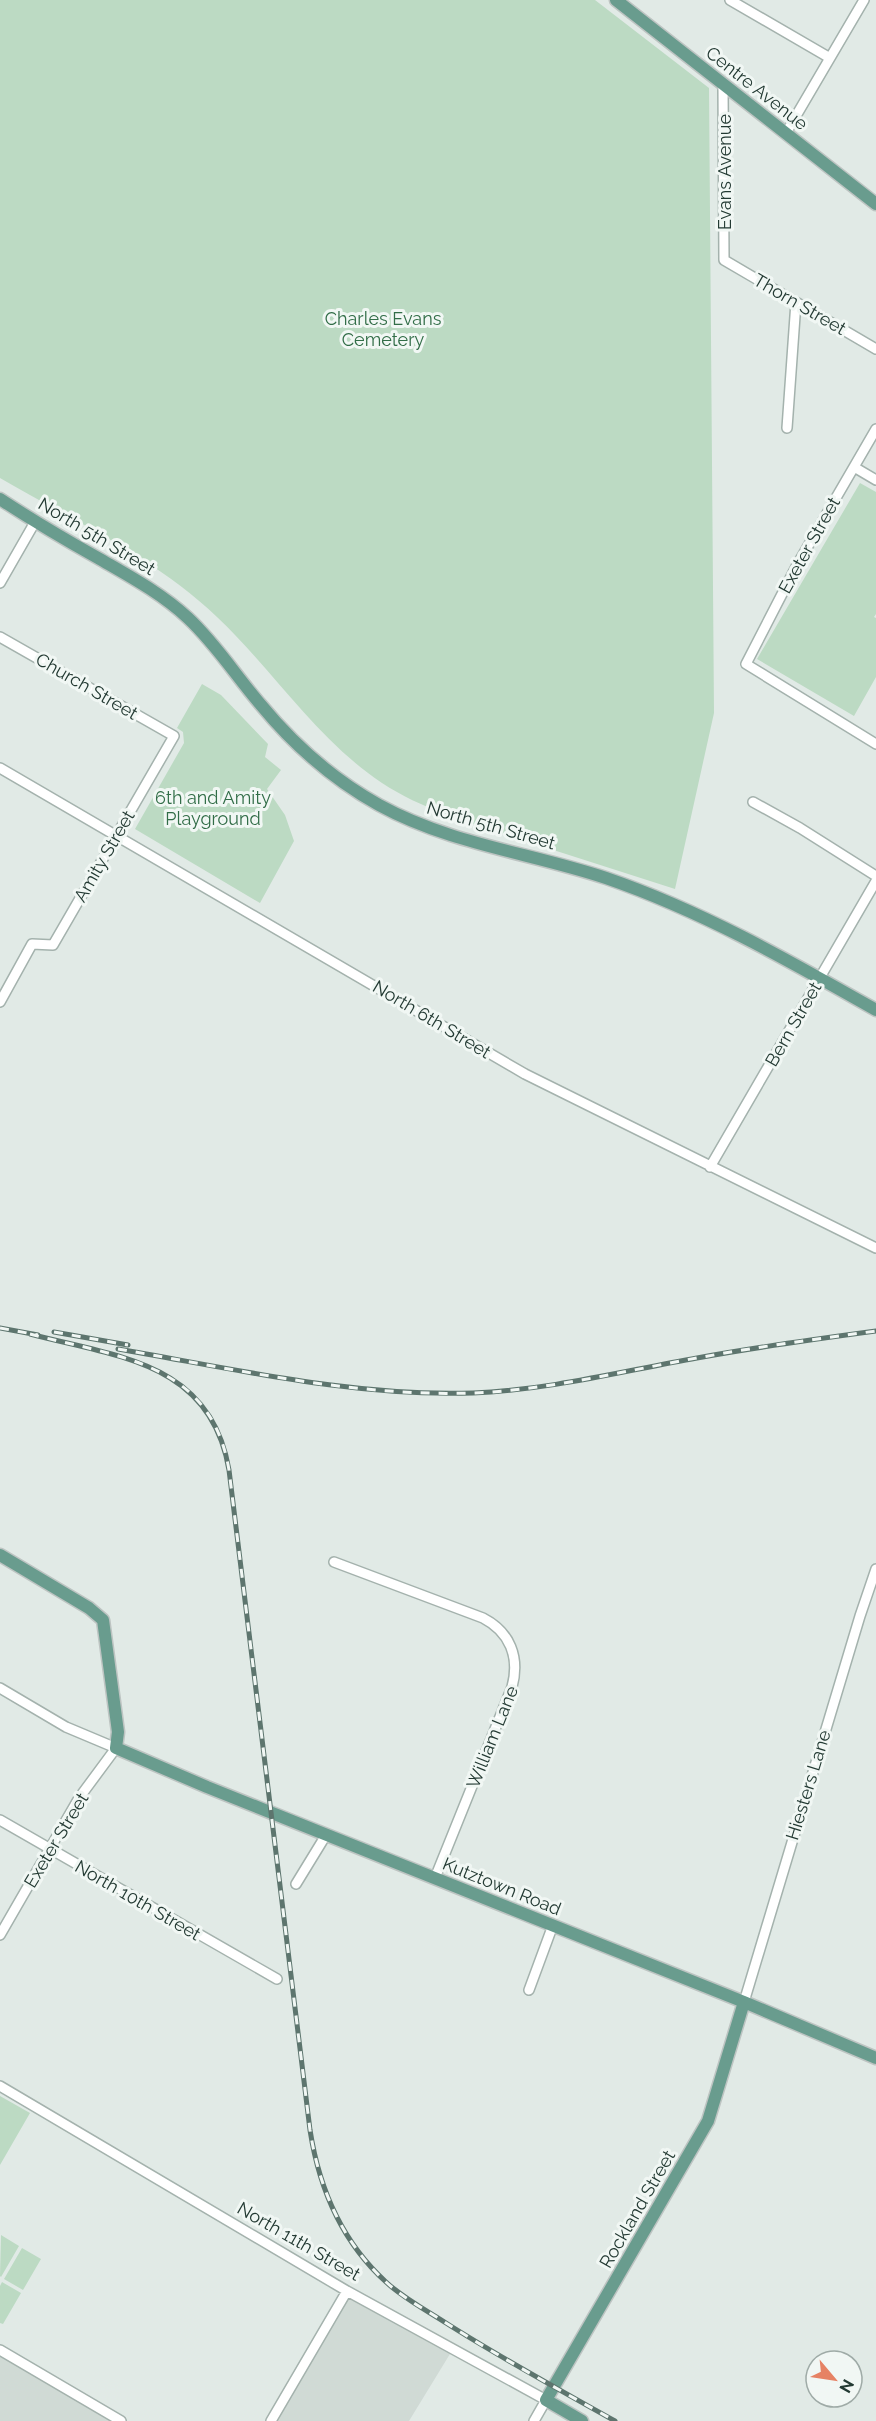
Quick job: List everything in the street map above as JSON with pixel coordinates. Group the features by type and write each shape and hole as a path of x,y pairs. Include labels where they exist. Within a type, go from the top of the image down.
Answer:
{"main road":[{"name":"Centre Avenue","path":"616,0 876,204"},
{"name":"North 5th Street","path":"0,498 35,522 137,580 174,606 205,635 259,704 296,743 331,773 365,797 407,819 437,831 559,864 649,894 745,936 876,1010"},
{"path":"0,1556 89,1608 103,1620 118,1732 116,1748"},
{"name":"Kutztown Road","path":"116,1748 744,2002 876,2058"},
{"name":"Rockland Street","path":"546,2400 708,2121 744,2002"},
{"name":"North 11th Street","path":"546,2400 582,2421"}],"street":[{"path":"730,0 830,58"},
{"path":"786,133 864,0"},
{"name":"Evans Avenue","path":"723,84 724,260"},
{"name":"Thorn Street","path":"724,260 876,349"},
{"path":"787,428 796,302"},
{"name":"Exeter Street","path":"876,429 797,565 746,664 876,744"},
{"path":"854,467 876,480"},
{"path":"0,583 35,522"},
{"name":"Church Street","path":"0,636 174,736"},
{"name":"Amity Street","path":"0,1002 32,944 53,945 174,736"},
{"name":"North 6th Street","path":"0,768 525,1074 876,1248"},
{"path":"753,802 800,828 876,876"},
{"name":"Bern Street","path":"710,1167 876,881"},
{"name":"William Lane","path":"334,1562 483,1618 498,1627 514,1650 515,1676 512,1687 435,1878"},
{"name":"Hiesters Lane","path":"744,2002 864,1602 876,1569"},
{"path":"0,1688 66,1727 116,1748"},
{"name":"Exeter Street","path":"0,1935 80,1798 116,1748"},
{"name":"North 10th Street","path":"0,1820 277,1979"},
{"path":"296,1884 326,1834"},
{"path":"529,1990 553,1925"},
{"name":"North 11th Street","path":"0,2086 347,2290 546,2400"},
{"path":"271,2421 347,2290"},
{"path":"0,2350 121,2421"},
{"name":"Rockland Street","path":"534,2421 546,2400"}],"shaded area":[{"path":"347,2291 453,2349 409,2421 271,2421"},
{"path":"0,2350 121,2421 0,2421"}],"green space":[{"name":"Charles Evans Cemetery","path":"0,0 595,0 709,88 714,713 675,889 448,815 414,801 382,783 336,746 238,638 193,596 113,541 0,478"},
{"path":"860,483 876,492 876,614 874,617 876,618 876,677 854,716 757,659"},
{"name":"6th and Amity Playground","path":"202,684 221,695 268,744 265,757 281,770 267,789 285,815 294,841 260,903 135,829 184,743 183,732 177,728"},
{"path":"0,2096 30,2113 0,2165"},
{"path":"1,2235 19,2246 1,2277 0,2276"},
{"path":"22,2248 41,2259 23,2290 4,2279"},
{"path":"2,2282 21,2293 3,2324 0,2323 0,2286"}],"railway":[{"path":"0,1328 38,1335"},
{"path":"118,1349 250,1373 339,1386 384,1391 473,1393 558,1384 741,1350 876,1331"},
{"path":"54,1332 128,1345"},
{"path":"30,1334 96,1350 156,1370 181,1386 203,1406 219,1434 229,1470 310,2130 319,2173 345,2232 370,2266 407,2299 488,2349 615,2421"}]}
